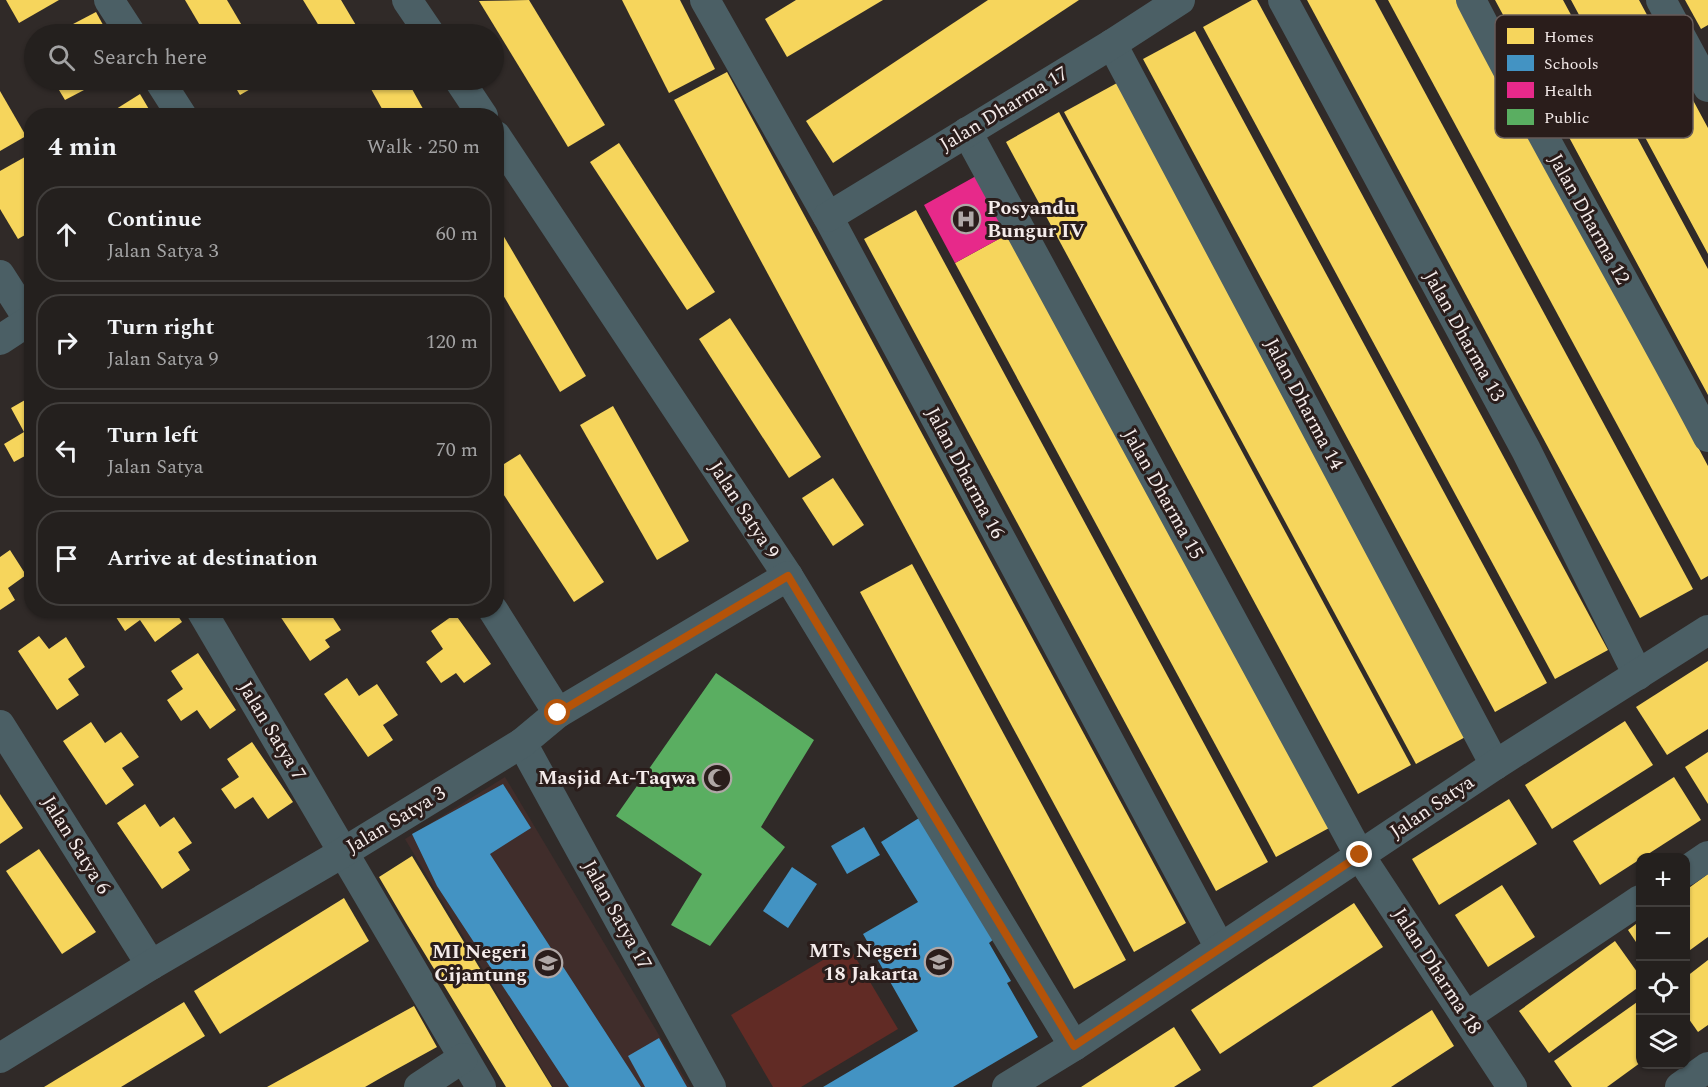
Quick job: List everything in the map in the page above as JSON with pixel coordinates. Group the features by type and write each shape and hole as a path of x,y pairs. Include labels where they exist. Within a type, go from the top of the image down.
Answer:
{"street":[{"path":"109,0 125,24"},
{"path":"407,0 423,24"},
{"name":"Jalan Dharma 16","path":"705,0 828,216 1220,948"},
{"name":"Jalan Dharma 17","path":"828,216 1112,44 1180,0"},
{"name":"Jalan Dharma 13","path":"1283,0 1526,450 1638,675"},
{"name":"Jalan Dharma 12","path":"1471,0 1495,47"},
{"path":"1661,0 1669,15"},
{"name":"Jalan Dharma 14","path":"1112,44 1495,765"},
{"path":"1693,59 1708,87"},
{"path":"165,90 177,108"},
{"path":"466,90 478,108"},
{"name":"Jalan Dharma 15","path":"967,132 1360,855"},
{"name":"Jalan Dharma 12","path":"1544,138 1664,353 1708,437"},
{"name":"Jalan Satya 9","path":"504,148 788,576 1074,1046"},
{"path":"0,275 24,311"},
{"path":"0,340 24,326"},
{"name":"Jalan Satya 3","path":"0,1058 151,965 344,852 522,743 558,713 788,576"},
{"name":"Jalan Satya 7","path":"206,618 481,1087"},
{"path":"498,618 558,713"},
{"name":"Jalan Satya","path":"1007,1087 1074,1046 1495,765 1708,630"},
{"name":"Jalan Satya 6","path":"0,725 151,965"},
{"name":"Jalan Satya 17","path":"522,743 711,1087"},
{"name":"Jalan Dharma 18","path":"1360,855 1467,1016 1504,1084"},
{"path":"1690,868 1708,856"},
{"path":"1467,1016 1636,903"},
{"path":"419,1087 463,1058"},
{"path":"1680,1087 1708,1067"}],"shaded area":[{"name":"MI Negeri Cijantung","path":"505,777 690,1087 553,1087 405,839"},
{"path":"848,945 898,1029 801,1087 773,1087 731,1015"}],"building: Homes":[{"path":"6,0 59,0 19,23"},
{"path":"185,0 227,0 241,24 199,24"},
{"path":"303,0 341,0 355,24 318,24"},
{"path":"529,0 605,125 568,147 504,42 504,24 493,24 479,1"},
{"path":"622,0 680,0 715,69 669,93"},
{"path":"796,0 883,0 787,57 765,19"},
{"path":"988,0 1079,0 833,163 806,121"},
{"path":"1252,0 1257,0 1608,650 1555,679 1203,27"},
{"path":"1307,0 1375,0 1693,589 1640,618"},
{"path":"1388,0 1456,0 1495,72 1495,138 1531,138 1683,419 1708,466 1708,576 1701,580"},
{"path":"1495,0 1563,0 1571,15 1503,15"},
{"path":"1571,0 1639,0 1647,15 1579,15"},
{"path":"1685,0 1708,0 1708,25 1701,29"},
{"path":"96,12 103,24 73,24"},
{"path":"1195,31 1547,683 1495,712 1143,59"},
{"path":"727,72 1186,923 1134,952 674,100"},
{"path":"1117,83 1469,735 1416,764 1064,112"},
{"path":"59,90 84,90 65,100"},
{"path":"237,90 249,90 240,95"},
{"path":"372,90 413,90 423,108 382,108"},
{"path":"0,91 24,133 24,137 0,151"},
{"path":"140,94 148,108 118,108"},
{"path":"1693,100 1708,128 1708,254 1645,138 1693,138"},
{"path":"1059,112 1411,765 1358,794 1006,142"},
{"path":"1569,138 1637,138 1708,269 1708,395"},
{"path":"619,143 715,292 687,310 590,162"},
{"path":"24,158 24,236 18,239 0,209 0,171"},
{"path":"916,210 1268,862 1216,891 864,239"},
{"path":"1008,234 1329,828 1276,857 955,263"},
{"path":"504,237 586,376 560,392 504,297"},
{"path":"730,318 821,457 789,478 699,339"},
{"path":"24,401 24,432 11,408"},
{"path":"613,406 689,541 657,560 580,425"},
{"path":"24,432 24,456 14,462 4,444"},
{"path":"520,454 604,582 574,602 504,495 504,464"},
{"path":"833,478 864,525 833,546 802,498"},
{"path":"10,550 24,572 24,576 8,588 15,600 0,610 0,557"},
{"path":"912,564 1126,960 1074,989 860,592"},
{"path":"117,618 179,618 182,622 155,642 140,620 125,631"},
{"path":"281,618 333,618 341,630 325,640 330,647 310,661"},
{"path":"449,618 458,618 491,664 464,683 456,673 441,683 426,662 443,649 431,631"},
{"path":"39,636 49,649 66,637 85,667 68,679 79,695 57,710 18,651"},
{"path":"198,653 236,710 210,729 197,710 181,721 167,700 183,689 171,671"},
{"path":"1708,661 1708,729 1667,755 1636,707"},
{"path":"347,678 359,696 377,684 398,715 383,725 393,740 368,757 324,694"},
{"path":"1625,721 1653,765 1552,829 1525,785"},
{"path":"91,722 105,743 121,732 139,757 122,768 134,785 106,805 63,741"},
{"path":"252,742 293,802 268,819 253,797 235,809 221,789 239,777 227,759"},
{"path":"1708,752 1708,804 1685,767"},
{"path":"1674,777 1701,820 1650,853 1636,853 1636,862 1600,885 1573,841"},
{"path":"0,794 23,828 0,844"},
{"path":"1509,799 1537,844 1439,905 1412,859"},
{"path":"145,804 160,827 174,817 192,843 178,852 190,870 162,889 117,823"},
{"path":"39,849 96,932 62,954 6,871"},
{"path":"412,856 552,1087 506,1087 406,923 379,877"},
{"path":"1708,874 1708,937 1690,950 1690,907 1690,887"},
{"path":"1502,885 1535,937 1488,967 1455,915"},
{"path":"344,898 369,941 220,1034 194,991"},
{"path":"1354,903 1383,947 1220,1054 1191,1010"},
{"path":"1636,924 1636,942 1628,930"},
{"path":"1615,941 1636,970 1636,989 1549,1053 1519,1011"},
{"path":"1708,960 1708,1025 1698,1032 1690,1021 1690,974"},
{"path":"184,1002 205,1036 121,1087 44,1087"},
{"path":"1636,1003 1636,1066 1607,1087 1572,1087 1554,1061"},
{"path":"414,1006 437,1047 365,1087 267,1087"},
{"path":"1432,1010 1454,1046 1391,1087 1312,1087"},
{"path":"1174,1027 1201,1070 1174,1087 1081,1087"}],"building: Schools":[{"path":"503,784 531,828 490,854 641,1087 569,1087 437,886 412,834"},
{"name":"MTs Negeri 18 Jakarta","path":"919,818 994,939 989,943 1011,981 1007,983 1038,1037 953,1087 823,1087 918,1031 863,934 918,902 881,842"},
{"path":"864,827 880,855 847,874 831,846"},
{"path":"792,867 817,884 788,928 763,911"},
{"path":"659,1038 687,1087 645,1087 628,1056"}],"building: Health":[{"name":"Posyandu Bungur IV","path":"976,176 1008,234 955,263 924,205"}],"building: Public":[{"name":"Masjid At-Taqwa","path":"716,673 814,740 761,827 785,847 710,946 671,925 702,874 616,816"}],"place":[{"name":"Posyandu Bungur IV","path":"966,219"},
{"name":"Masjid At-Taqwa","path":"717,778"},
{"name":"MTs Negeri 18 Jakarta","path":"939,962"},
{"name":"MI Negeri Cijantung","path":"548,963"}],"route":[{"path":"558,713 788,576 1074,1046 1360,855"}]}
